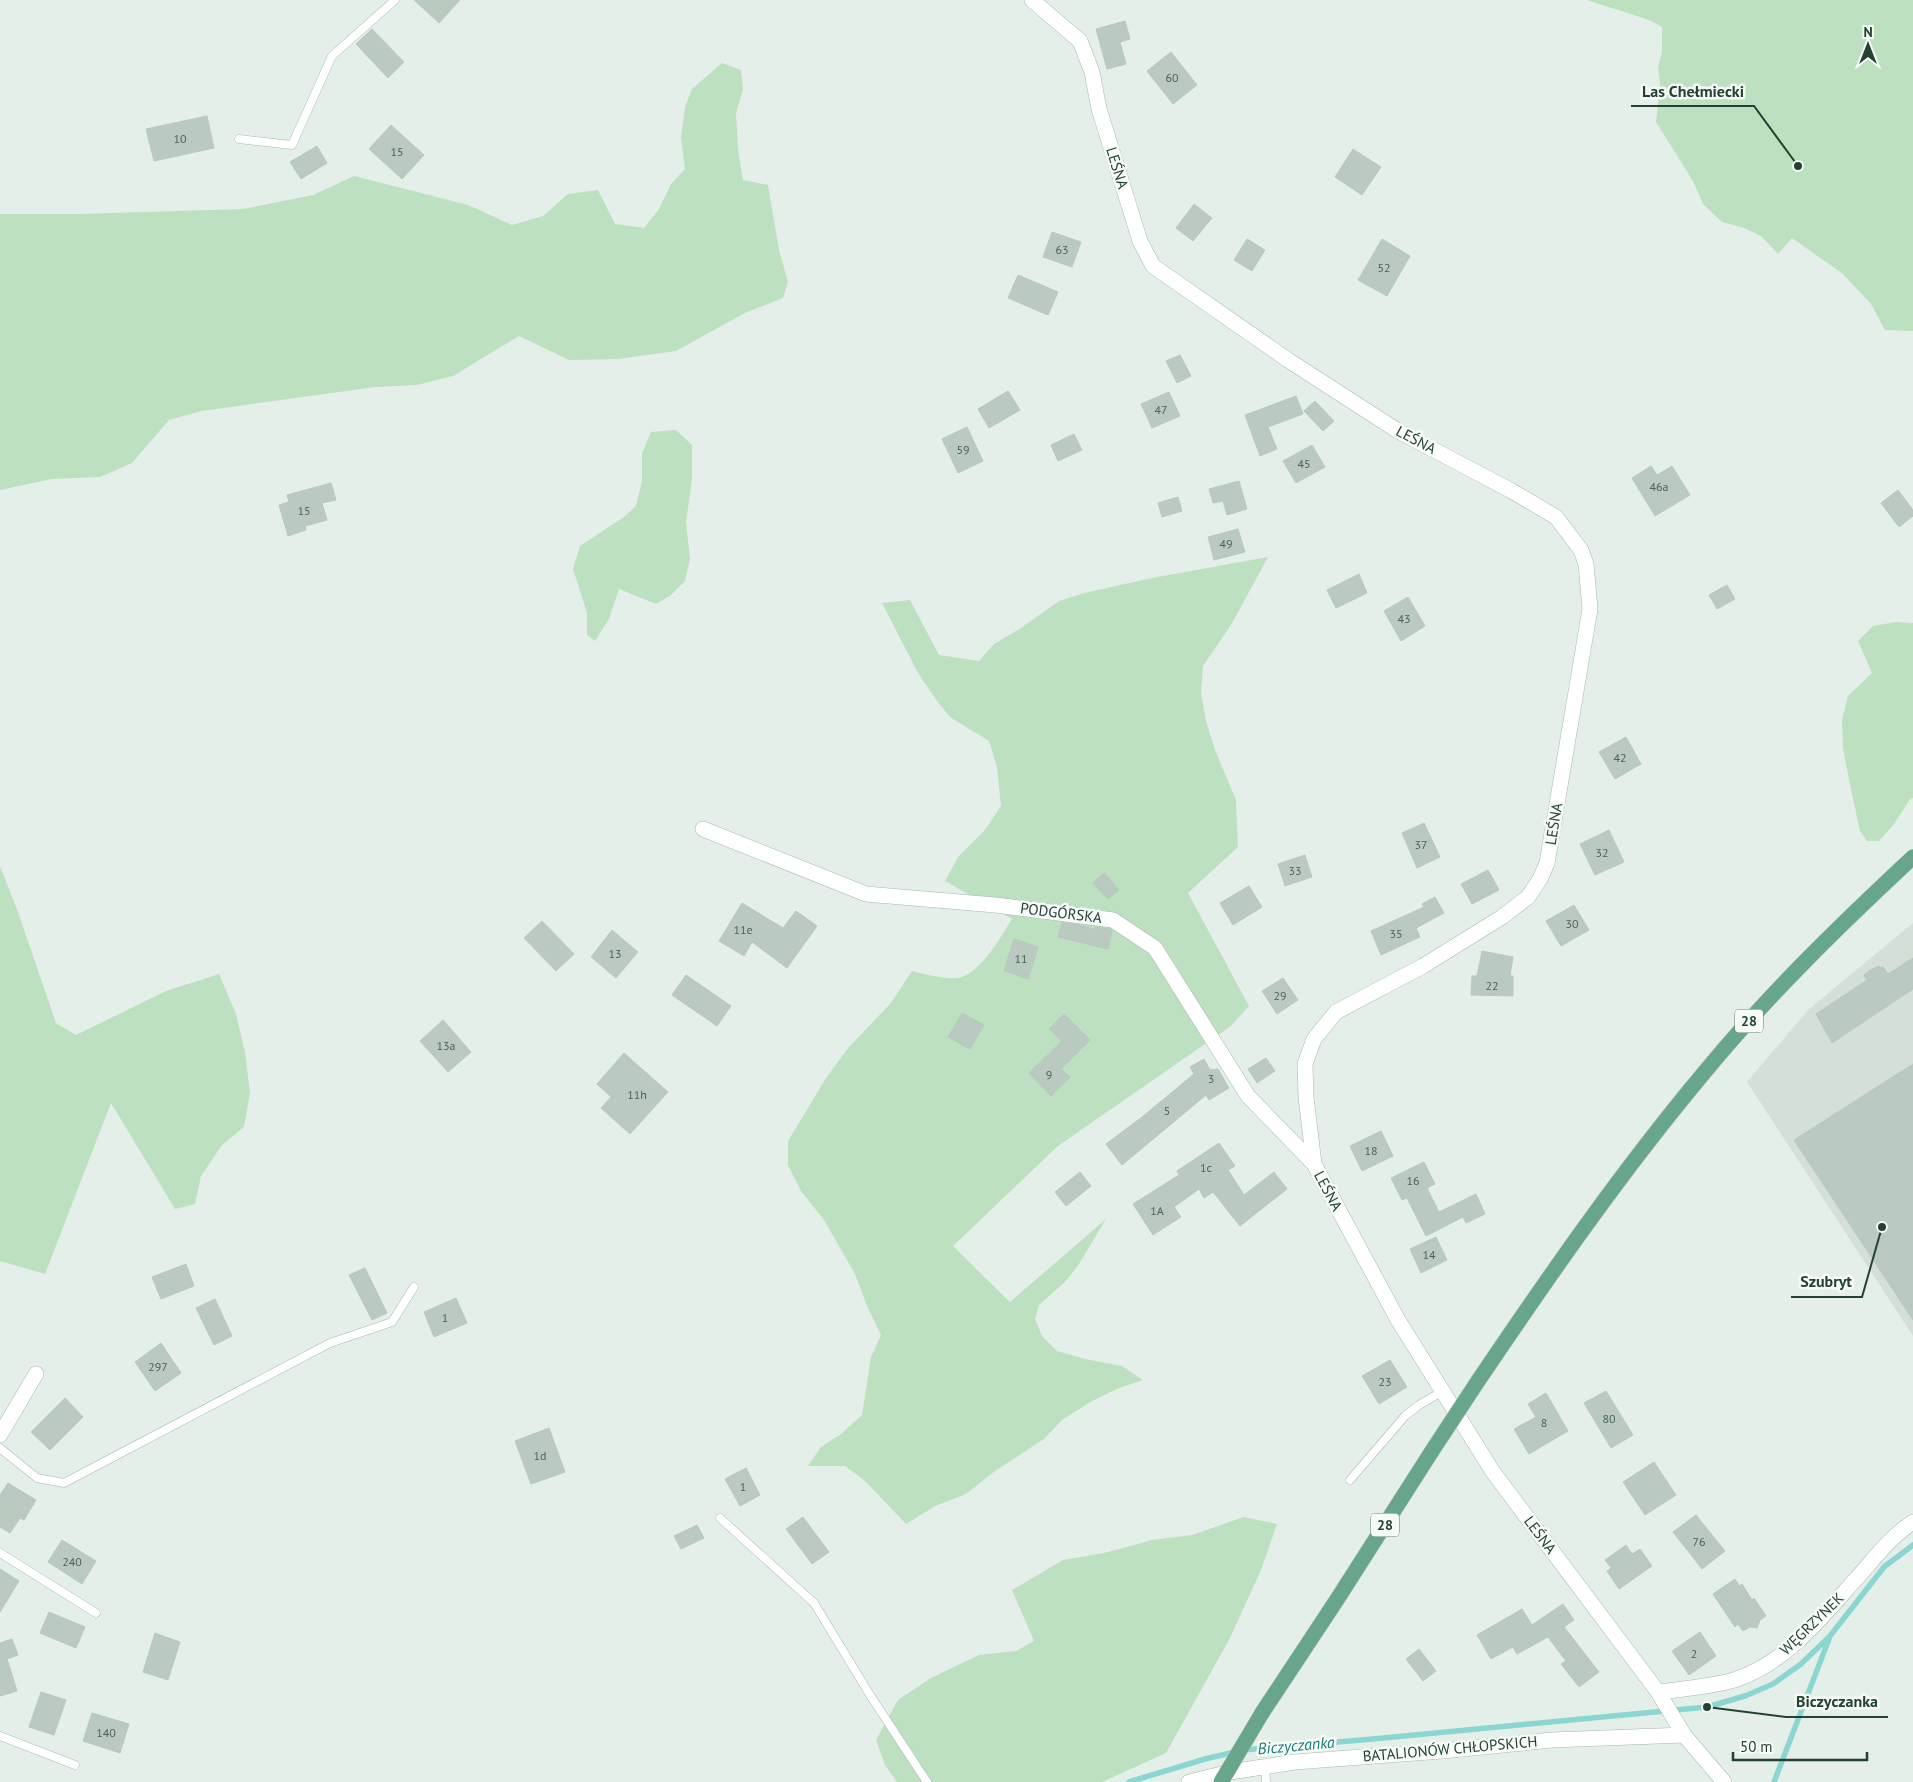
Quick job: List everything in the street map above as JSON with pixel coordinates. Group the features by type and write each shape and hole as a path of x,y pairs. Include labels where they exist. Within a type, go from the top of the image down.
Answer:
{"main road":[{"name":"28","path":"1221,1782 1262,1713 1432,1451 1603,1202 1703,1073 1766,1001 1836,929 1913,857"}],"street":[{"name":"LEŚNA","path":"1032,0 1080,41 1092,72 1099,110 1140,242 1153,266 1280,355 1398,431 1510,490 1556,517 1581,550 1586,564 1590,609 1548,863 1540,879 1528,897 1502,917 1423,966 1336,1012 1314,1039 1305,1064 1306,1097 1314,1164 1398,1320 1493,1472 1658,1692"},
{"name":"PODGÓRSKA","path":"703,829 866,894 995,905 1112,920 1155,948 1248,1096 1314,1164"},
{"path":"0,1435 36,1374"},
{"name":"WĘGRZYNEK","path":"1658,1692 1734,1680 1766,1665 1789,1649 1882,1551 1913,1522"},
{"path":"1658,1692 1681,1730 1724,1782"},
{"name":"BATALIONÓW CHŁOPSKICH","path":"1189,1782 1230,1772 1295,1762 1681,1730"}],"lane":[{"path":"239,139 292,145 332,56 395,0"},
{"path":"0,1448 37,1478 64,1483 330,1343 392,1322 414,1287"},
{"path":"1350,1480 1405,1416 1443,1391"},
{"path":"720,1518 814,1603 870,1695 927,1782"},
{"path":"0,1553 96,1613"},
{"path":"0,1736 75,1765"},
{"path":"1265,1766 1266,1782"}],"shaded area":[{"path":"1913,923 1913,1336 1747,1082 1808,1010"}],"green space":[{"path":"1587,0 1913,0 1913,331 1885,330 1871,304 1843,274 1792,238 1778,254 1761,236 1744,228 1722,222 1703,204 1693,181 1656,122 1660,82 1658,67 1662,52 1662,27 1649,20"},
{"path":"722,63 741,70 743,89 736,113 738,150 743,180 768,185 779,250 788,282 783,298 745,313 676,351 618,359 569,360 519,336 453,376 417,385 375,387 202,411 169,420 132,463 100,477 52,479 0,490 0,214 80,214 243,209 313,195 354,176 468,205 512,225 543,216 568,194 598,190 615,224 644,228 659,209 671,184 685,169 681,138 685,107 692,89"},
{"path":"676,430 692,445 692,480 686,522 690,559 685,581 670,596 656,604 619,589 609,619 595,641 587,635 587,613 573,569 580,546 624,517 636,506 642,481 642,453 651,432"},
{"path":"1268,557 1231,625 1203,666 1201,693 1206,721 1215,750 1236,800 1238,847 1188,893 1249,1006 1231,1026 1058,1146 953,1246 1010,1302 1106,1219 1079,1264 1065,1282 1039,1305 1035,1319 1042,1336 1057,1351 1122,1366 1143,1380 1119,1388 1090,1402 1062,1420 1044,1439 995,1471 966,1494 935,1506 906,1524 865,1481 845,1466 808,1466 821,1447 841,1434 862,1415 871,1357 881,1335 867,1306 855,1274 824,1220 801,1191 788,1165 788,1141 826,1078 849,1047 891,1003 912,971 945,978 962,977 978,967 997,944 1012,919 945,881 958,857 985,830 1001,806 997,767 989,741 950,717 937,701 918,673 882,603 910,600 939,655 979,661 994,644 1021,628 1059,601 1084,593 1152,578"},
{"path":"1896,622 1913,623 1913,798 1910,799 1894,824 1879,841 1867,841 1860,831 1850,785 1843,748 1842,720 1848,696 1872,673 1858,641 1873,626"},
{"path":"0,866 56,1023 76,1035 166,991 219,974 236,1014 245,1052 250,1093 244,1127 222,1145 201,1176 195,1204 175,1209 111,1103 45,1274 0,1261"},
{"path":"1244,1517 1277,1524 1261,1570 1230,1638 1166,1753 1102,1782 897,1782 885,1765 876,1740 898,1700 931,1678 979,1655 1016,1651 1034,1641 1012,1590 1063,1560 1104,1553 1152,1540 1192,1535"}],"building":[{"path":"414,0 460,0 439,23"},
{"path":"1125,21 1130,39 1120,42 1126,64 1107,69 1096,29"},
{"path":"372,29 404,62 388,78 356,44"},
{"path":"1171,52 1197,85 1173,104 1147,71"},
{"path":"207,116 214,148 154,161 146,129"},
{"path":"391,125 424,155 402,179 369,149"},
{"path":"317,146 327,163 301,179 290,162"},
{"path":"1353,149 1381,167 1362,195 1335,177"},
{"path":"1194,204 1212,218 1193,241 1176,228"},
{"path":"1052,232 1081,242 1072,267 1043,257"},
{"path":"1247,239 1265,250 1252,271 1234,260"},
{"path":"1382,239 1410,256 1387,296 1358,280"},
{"path":"1018,275 1058,292 1048,315 1008,298"},
{"path":"1180,355 1191,376 1177,383 1166,361"},
{"path":"1008,391 1020,410 989,428 978,409"},
{"path":"1169,392 1180,416 1152,428 1141,404"},
{"path":"1296,396 1303,414 1268,427 1277,449 1260,456 1245,415"},
{"path":"1315,401 1334,421 1323,431 1304,411"},
{"path":"967,427 983,461 958,473 942,439"},
{"path":"1074,434 1082,450 1058,461 1051,445"},
{"path":"1312,445 1325,467 1296,483 1283,461"},
{"path":"1651,466 1657,475 1672,466 1690,495 1655,516 1632,478"},
{"path":"1239,481 1247,509 1227,515 1223,501 1213,503 1209,489"},
{"path":"331,483 336,500 322,503 327,520 305,526 306,530 288,536 279,505 289,502 287,495"},
{"path":"1898,490 1913,510 1913,516 1899,527 1881,503"},
{"path":"1178,497 1182,511 1162,517 1158,503"},
{"path":"1238,529 1245,552 1214,560 1208,537"},
{"path":"1359,574 1367,593 1336,608 1327,590"},
{"path":"1727,585 1735,599 1717,609 1709,595"},
{"path":"1408,597 1425,626 1401,641 1384,611"},
{"path":"1626,737 1641,764 1615,779 1599,752"},
{"path":"1424,823 1440,857 1417,868 1402,833"},
{"path":"1609,830 1624,862 1595,875 1580,844"},
{"path":"1305,855 1312,877 1285,886 1278,864"},
{"path":"1488,870 1499,890 1472,904 1461,884"},
{"path":"1104,873 1119,890 1108,899 1093,883"},
{"path":"1249,886 1262,907 1233,925 1220,903"},
{"path":"1435,897 1444,913 1416,928 1420,937 1381,955 1371,931 1424,907 1422,904"},
{"path":"742,903 783,928 796,911 817,926 787,968 752,942 744,956 719,941"},
{"path":"1574,905 1589,930 1561,946 1546,921"},
{"path":"542,921 574,954 556,971 524,938"},
{"path":"1062,923 1080,925 1095,930 1095,927 1110,929 1112,931 1108,949 1058,937"},
{"path":"612,930 638,952 616,978 591,957"},
{"path":"1014,939 1038,947 1028,979 1004,971"},
{"path":"1482,951 1513,957 1510,976 1513,976 1513,996 1471,995 1472,976 1477,976"},
{"path":"1913,958 1913,989 1832,1043 1816,1014 1867,980 1864,975 1870,970 1879,966 1880,968 1883,967 1888,974"},
{"path":"686,975 731,1006 717,1026 672,995"},
{"path":"1283,978 1298,1000 1277,1014 1262,991"},
{"path":"962,1013 984,1025 970,1049 948,1037"},
{"path":"1064,1014 1090,1040 1061,1069 1070,1077 1051,1096 1029,1073 1062,1041 1049,1029"},
{"path":"443,1020 471,1052 448,1072 420,1041"},
{"path":"624,1053 668,1092 630,1134 601,1108 611,1097 597,1084"},
{"path":"1266,1058 1275,1071 1257,1083 1248,1069"},
{"path":"1204,1059 1210,1070 1218,1069 1229,1088 1209,1100 1206,1095 1122,1165 1106,1144 1194,1074 1190,1067"},
{"path":"1913,1064 1913,1320 1794,1140"},
{"path":"1381,1131 1393,1156 1362,1171 1350,1146"},
{"path":"1219,1143 1235,1166 1228,1170 1244,1195 1274,1172 1287,1189 1240,1226 1213,1192 1204,1198 1199,1189 1174,1207 1181,1217 1153,1235 1133,1204 1179,1175 1177,1171"},
{"path":"1424,1162 1435,1184 1427,1188 1439,1212 1476,1194 1485,1214 1466,1223 1463,1217 1426,1236 1407,1198 1402,1200 1391,1178"},
{"path":"1080,1172 1091,1186 1066,1206 1055,1192"},
{"path":"1436,1237 1447,1260 1421,1273 1410,1249"},
{"path":"186,1264 194,1286 161,1299 152,1277"},
{"path":"365,1268 387,1313 372,1320 349,1275"},
{"path":"456,1298 467,1323 434,1337 424,1312"},
{"path":"215,1299 232,1336 214,1345 196,1308"},
{"path":"161,1343 181,1373 155,1391 135,1362"},
{"path":"1390,1360 1407,1387 1379,1404 1362,1376"},
{"path":"1606,1391 1633,1435 1611,1448 1584,1403"},
{"path":"1546,1393 1568,1431 1529,1454 1514,1429 1536,1417 1528,1404"},
{"path":"65,1398 83,1417 50,1450 31,1432"},
{"path":"549,1428 565,1472 531,1484 515,1441"},
{"path":"1654,1462 1676,1495 1645,1515 1623,1482"},
{"path":"746,1468 760,1495 740,1506 725,1479"},
{"path":"8,1483 36,1500 24,1520 20,1518 10,1533 0,1527 0,1495"},
{"path":"1696,1515 1725,1551 1702,1569 1673,1532"},
{"path":"803,1517 829,1552 812,1564 786,1529"},
{"path":"697,1525 704,1538 681,1549 674,1536"},
{"path":"62,1540 96,1561 82,1584 48,1562"},
{"path":"1626,1545 1632,1554 1640,1549 1652,1566 1619,1589 1607,1571 1611,1568 1605,1560"},
{"path":"0,1569 19,1581 0,1612"},
{"path":"1735,1579 1739,1586 1742,1584 1752,1600 1754,1598 1766,1616 1760,1620 1757,1628 1750,1627 1743,1631 1738,1624 1735,1627 1713,1594"},
{"path":"1563,1604 1574,1620 1564,1627 1599,1672 1579,1687 1561,1664 1566,1661 1548,1637 1517,1654 1513,1647 1491,1659 1477,1635 1522,1609 1532,1625"},
{"path":"49,1612 85,1627 76,1648 40,1633"},
{"path":"1700,1632 1716,1656 1689,1675 1672,1651"},
{"path":"155,1633 180,1642 168,1680 143,1672"},
{"path":"12,1639 18,1655 7,1659 17,1691 0,1696 0,1643"},
{"path":"1419,1649 1436,1671 1423,1681 1406,1659"},
{"path":"41,1692 66,1700 54,1735 29,1727"},
{"path":"92,1713 129,1724 120,1753 83,1741"}],"waterway":[{"name":"Biczyczanka","path":"1129,1782 1205,1759 1243,1750 1707,1707 1745,1696 1773,1684 1801,1664 1830,1636 1884,1567 1913,1545"},
{"path":"1774,1782 1829,1639"}],"place":[{"name":"Las Chełmiecki","path":"1798,166"},
{"name":"Szubryt","path":"1882,1227"},
{"name":"Biczyczanka","path":"1707,1707"}]}
